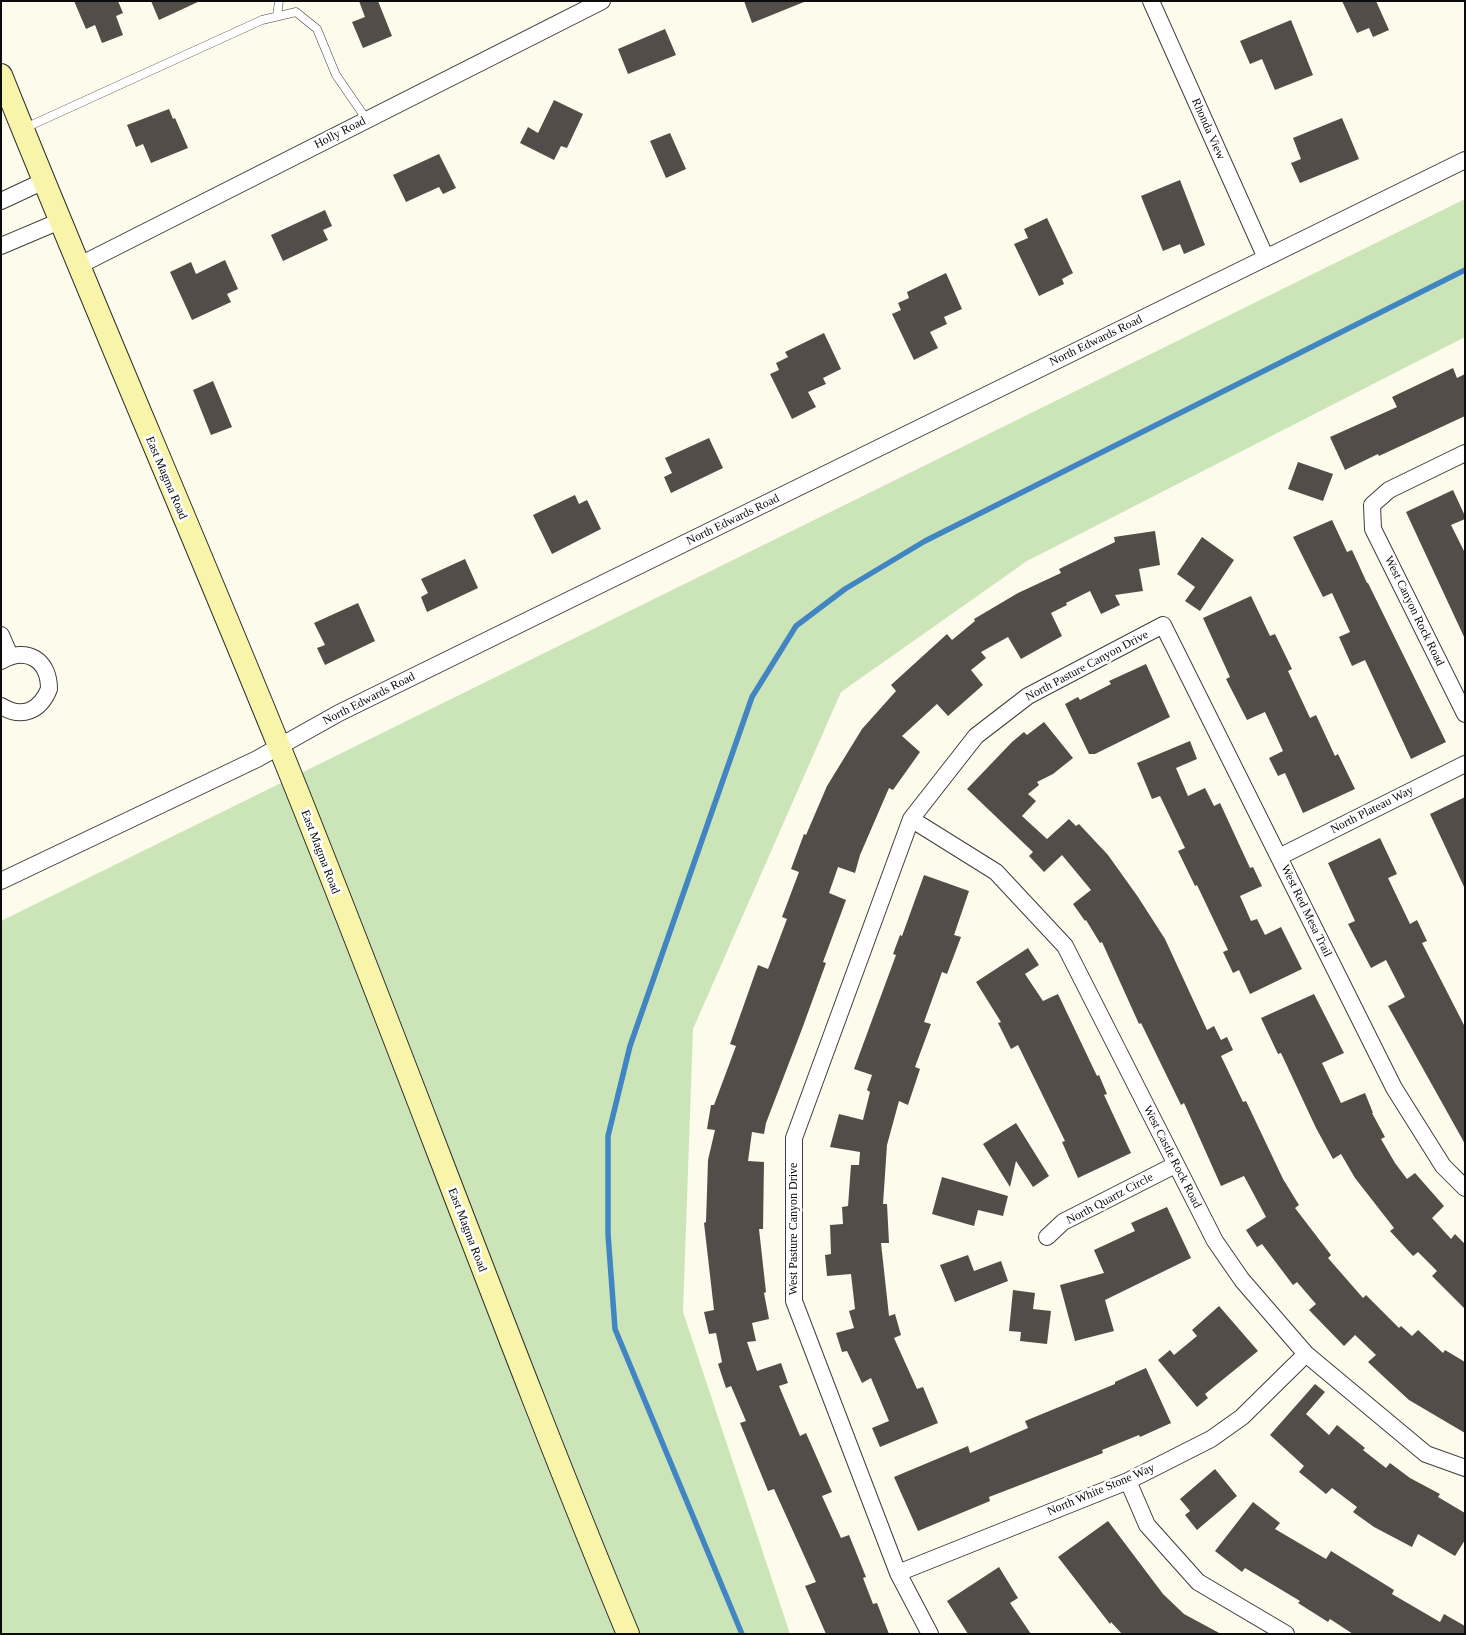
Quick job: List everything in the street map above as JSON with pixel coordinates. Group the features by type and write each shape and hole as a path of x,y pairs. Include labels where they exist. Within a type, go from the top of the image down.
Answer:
{"street":[{"name":"Holly Road","path":"78,266 602,1"},
{"name":"Rhonda View","path":"1151,1 1266,258"},
{"name":"East Magma Road","path":"1,75 78,266 280,747 555,1458 628,1634"},
{"name":"North Edwards Road","path":"1,881 280,747 339,713 1465,160"},
{"path":"1,201 44,181"},
{"path":"1,246 60,221"},
{"name":"West Canyon Rock Road","path":"1465,453 1389,490 1372,504 1374,529 1465,714"},
{"name":"North Pasture Canyon Drive","path":"912,819 976,736 1028,696 1163,625"},
{"name":"West Red Mesa Trail","path":"1163,625 1394,1088 1443,1166 1465,1188"},
{"path":"1,635 6,659 20,654 39,661 46,669 49,689 39,706 30,711 15,712 1,706"},
{"name":"North Plateau Way","path":"1279,857 1465,764"},
{"name":"West Castle Rock Road","path":"912,819 996,872 1065,946 1215,1241 1242,1280 1306,1354 1426,1454 1465,1468"},
{"name":"West Pasture Canyon Drive","path":"912,819 794,1138 794,1301 898,1573 930,1634"},
{"name":"North Quartz Circle","path":"1047,1237 1063,1222 1175,1165"},
{"name":"North White Stone Way","path":"898,1573 1128,1481 1211,1439 1242,1418 1306,1354"},
{"path":"1128,1481 1147,1525 1198,1582 1286,1634"}],"lane":[{"path":"277,16 279,1"},
{"path":"23,129 262,20 296,12 317,29 336,75 367,120"}],"green space":[{"path":"1465,199 1465,337 1027,561 841,692 693,1029 683,1312 790,1634 1,1634 1,921"}],"building":[{"path":"74,1 118,1 123,13 116,16 123,35 102,43 95,25 86,29"},
{"path":"151,1 200,1 159,20"},
{"path":"359,1 378,1 392,36 363,48 352,22 365,17"},
{"path":"744,1 804,1 804,2 752,23"},
{"path":"1342,1 1376,1 1389,30 1373,37 1369,28 1357,33"},
{"path":"1291,20 1313,75 1275,90 1262,59 1250,64 1240,41"},
{"path":"665,29 676,55 628,74 618,49"},
{"path":"554,100 583,114 567,148 561,146 554,160 520,143 528,127 538,133"},
{"path":"169,109 188,148 151,163 143,144 136,147 127,125"},
{"path":"1342,118 1359,159 1300,183 1291,163 1301,159 1293,138"},
{"path":"670,133 686,169 666,178 650,141"},
{"path":"439,154 456,188 443,194 439,187 406,202 393,175"},
{"path":"1180,180 1205,245 1184,254 1180,244 1163,251 1141,196"},
{"path":"325,210 332,226 323,230 328,240 283,261 271,235"},
{"path":"1047,218 1073,273 1062,279 1064,284 1039,296 1014,244 1028,238 1024,229"},
{"path":"225,260 238,289 227,294 231,302 192,320 170,272 191,262 196,274"},
{"path":"946,273 962,309 944,317 947,324 930,332 938,348 914,360 892,314 901,310 898,303 909,298 907,292"},
{"path":"824,333 841,369 823,378 826,384 808,392 816,407 792,419 770,374 779,370 776,363 788,357 785,352"},
{"path":"1453,368 1457,378 1465,374 1465,416 1345,470 1330,437 1397,407 1392,397"},
{"path":"213,381 232,427 211,435 193,390"},
{"path":"709,438 723,468 671,493 664,477 672,473 665,458"},
{"path":"1298,462 1333,474 1323,501 1288,489"},
{"path":"1453,490 1465,516 1465,519 1451,525 1465,553 1465,639 1406,512"},
{"path":"575,495 579,504 587,500 601,529 552,554 533,515"},
{"path":"1332,520 1347,552 1352,550 1446,742 1411,759 1365,660 1352,666 1339,637 1350,632 1332,593 1323,597 1293,537"},
{"path":"1155,531 1160,565 1139,569 1143,591 1115,595 1120,605 1101,614 1090,591 1066,603 1067,605 1051,613 1062,636 1021,659 1008,637 981,652 986,658 971,670 983,685 948,716 937,704 902,736 920,752 893,790 889,788 860,855 855,873 838,867 829,893 846,900 823,962 826,963 766,1123 764,1134 752,1132 748,1161 764,1162 763,1229 759,1229 766,1292 764,1293 769,1319 752,1323 756,1341 747,1342 757,1371 781,1363 788,1383 779,1386 800,1436 806,1433 832,1492 822,1496 841,1538 849,1535 866,1577 863,1578 873,1604 877,1603 889,1634 826,1634 805,1586 816,1582 774,1489 768,1491 740,1423 746,1421 731,1386 726,1388 718,1364 722,1362 716,1333 709,1334 704,1312 714,1310 704,1223 706,1222 708,1160 715,1130 707,1129 711,1105 714,1105 736,1046 730,1044 758,965 768,969 787,919 782,917 799,872 791,869 804,834 806,835 827,786 862,729 896,691 891,685 947,634 952,640 975,621 974,619 1018,593 1061,573 1059,569 1115,542 1114,537"},
{"path":"1202,537 1234,560 1200,611 1185,601 1195,587 1177,574"},
{"path":"465,559 478,588 427,612 421,597 428,593 421,579"},
{"path":"1251,596 1270,636 1275,634 1292,669 1288,671 1310,718 1316,715 1335,756 1338,754 1355,789 1303,813 1285,773 1278,776 1269,758 1283,751 1265,712 1247,720 1226,679 1230,677 1203,618"},
{"path":"358,603 375,641 325,665 317,648 325,645 314,623"},
{"path":"1146,664 1170,717 1095,754 1089,754 1065,704 1078,697 1080,700 1111,684 1109,681"},
{"path":"1044,722 1073,758 1053,774 1037,782 1039,785 1028,794 1036,801 1022,816 1047,839 1069,819 1076,826 1079,824 1108,855 1165,939 1207,1030 1214,1026 1221,1040 1227,1037 1233,1050 1221,1056 1243,1102 1246,1101 1283,1179 1299,1205 1295,1208 1331,1255 1328,1258 1363,1298 1366,1295 1399,1328 1401,1326 1412,1336 1418,1330 1443,1353 1445,1350 1465,1362 1465,1433 1409,1400 1368,1362 1376,1355 1355,1335 1344,1346 1309,1310 1316,1304 1297,1282 1293,1285 1262,1244 1257,1247 1246,1230 1266,1217 1244,1176 1221,1186 1184,1103 1181,1105 1141,1023 1139,1024 1102,942 1100,943 1086,920 1073,904 1091,890 1062,855 1044,872 1029,856 1033,852 967,789 1012,742 1024,732 1027,735"},
{"path":"1190,741 1197,759 1176,768 1188,796 1205,788 1214,806 1220,803 1250,868 1253,867 1262,886 1240,896 1251,921 1257,919 1265,935 1281,927 1302,969 1250,994 1239,970 1233,973 1223,952 1228,950 1197,885 1195,886 1178,851 1185,848 1160,796 1152,799 1137,763"},
{"path":"1465,797 1465,889 1430,814"},
{"path":"1380,838 1397,874 1388,878 1410,924 1417,920 1427,941 1422,943 1465,1027 1465,1144 1388,1006 1405,997 1386,960 1371,968 1348,924 1355,921 1328,863"},
{"path":"924,875 969,891 954,935 961,937 947,974 942,972 924,1022 931,1024 915,1067 920,1069 908,1105 899,1101 887,1145 883,1204 887,1204 889,1243 881,1243 889,1316 895,1314 901,1335 894,1338 917,1389 923,1387 938,1423 880,1447 872,1428 889,1421 871,1378 862,1383 847,1351 842,1352 836,1333 854,1328 849,1311 855,1309 851,1274 827,1276 825,1255 831,1254 830,1225 843,1224 842,1207 848,1206 851,1165 859,1165 860,1152 830,1147 839,1114 863,1120 870,1092 867,1090 872,1075 854,1069 896,955 893,954 900,935 902,936"},
{"path":"1028,948 1039,965 1025,974 1043,1001 1058,994 1097,1076 1099,1075 1107,1094 1104,1095 1131,1153 1078,1178 1062,1142 1065,1141 1018,1045 1011,1049 998,1023 1001,1022 976,982"},
{"path":"1314,994 1344,1053 1322,1063 1341,1103 1365,1093 1372,1113 1385,1137 1381,1139 1395,1163 1407,1179 1415,1173 1444,1206 1432,1218 1451,1239 1455,1234 1465,1244 1465,1309 1432,1276 1437,1271 1418,1252 1413,1256 1390,1231 1394,1228 1355,1178 1341,1154 1333,1159 1316,1128 1281,1053 1278,1054 1261,1018"},
{"path":"1016,1123 1049,1176 1033,1187 1016,1161 1010,1187 983,1144"},
{"path":"942,1177 1008,1196 1003,1216 978,1210 974,1226 932,1214"},
{"path":"1167,1207 1191,1258 1105,1300 1114,1331 1075,1341 1060,1285 1104,1273 1094,1250 1135,1231 1131,1223"},
{"path":"968,1255 974,1271 1001,1261 1008,1281 955,1302 940,1265"},
{"path":"1013,1290 1035,1293 1033,1309 1051,1311 1047,1344 1020,1341 1021,1332 1009,1331"},
{"path":"1219,1306 1258,1351 1205,1394 1208,1398 1197,1407 1158,1360 1170,1350 1174,1355 1197,1336 1192,1330"},
{"path":"1146,1368 1171,1423 1140,1437 1139,1435 1102,1450 1103,1453 989,1497 990,1501 918,1531 894,1477 968,1446 970,1453 1028,1428 1025,1421 1115,1384 1115,1382"},
{"path":"1315,1384 1325,1392 1306,1414 1329,1435 1337,1425 1365,1448 1363,1450 1386,1468 1390,1463 1410,1478 1440,1494 1438,1497 1465,1513 1465,1540 1455,1556 1418,1534 1412,1547 1374,1527 1353,1512 1357,1507 1332,1488 1326,1494 1299,1472 1304,1466 1270,1435"},
{"path":"1215,1469 1237,1496 1197,1530 1185,1515 1190,1511 1180,1499"},
{"path":"1253,1502 1280,1523 1275,1529 1326,1559 1331,1551 1394,1590 1392,1594 1440,1622 1444,1614 1465,1626 1465,1634 1353,1634 1330,1619 1328,1622 1298,1603 1300,1601 1245,1568 1242,1572 1215,1551"},
{"path":"1108,1521 1163,1594 1184,1614 1221,1634 1122,1634 1111,1622 1110,1624 1058,1557"},
{"path":"999,1567 1018,1598 1010,1603 1031,1634 968,1634 947,1601"}],"waterway":[{"path":"742,1634 615,1329 608,1234 608,1136 630,1046 752,697 796,626 845,589 925,541 1465,270"}]}
